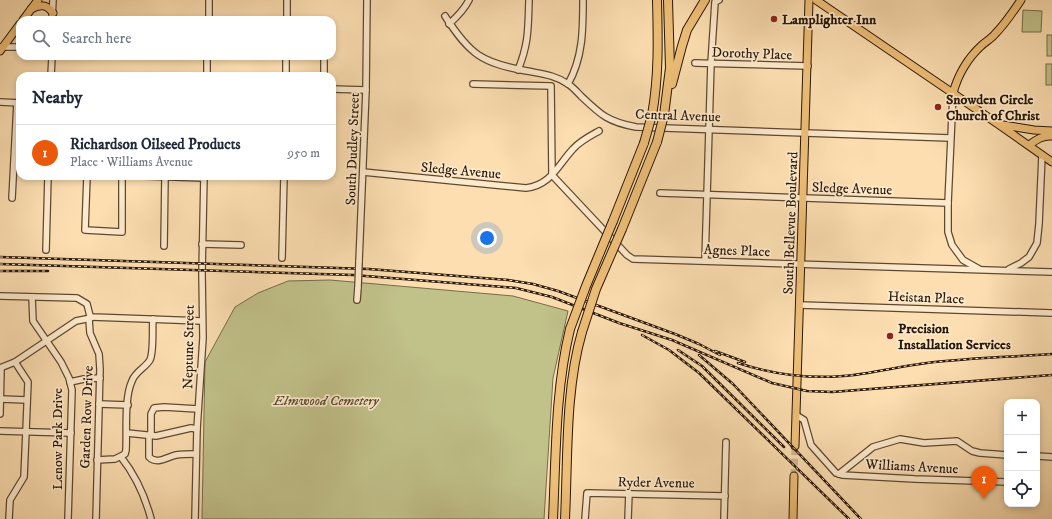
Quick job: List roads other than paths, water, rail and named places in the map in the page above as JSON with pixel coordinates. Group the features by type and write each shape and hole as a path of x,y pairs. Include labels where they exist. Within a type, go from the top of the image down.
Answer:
{"highway":[{"path":"651,0 658,37"},
{"path":"554,519 560,391 563,364 570,329 644,143 652,115 657,84 657,0"},
{"path":"565,519 570,400 574,368 582,332 596,289 657,142 664,115 670,68 668,0"},
{"path":"667,94 673,83 687,30 705,0"}],"main road":[{"path":"26,16 38,0"},
{"name":"South Bellevue Boulevard","path":"796,446 810,0"},
{"path":"816,0 1052,162"},
{"path":"953,93 957,79 967,62 980,46 995,35 1010,17 1021,0"},
{"path":"31,9 43,5 50,8 53,16"},
{"path":"1,48 16,29"},
{"path":"998,124 1052,131"},
{"path":"1029,145 1039,139 1052,136"},
{"path":"793,519 794,476"}],"street":[{"path":"53,0 53,16"},
{"path":"209,16 210,0"},
{"path":"287,0 287,16"},
{"name":"South Dudley Street","path":"357,300 366,90 367,0"},
{"path":"449,24 459,16 469,0"},
{"path":"518,70 528,36 528,0"},
{"path":"568,84 576,67 581,50 582,0"},
{"path":"705,261 711,63 717,1"},
{"name":"Central Avenue","path":"445,16 449,24 467,47 477,56 492,63 518,70 552,76 568,84 598,113 620,124 636,127 950,138"},
{"path":"1,48 16,48"},
{"path":"51,72 52,60"},
{"path":"207,60 207,72"},
{"path":"286,60 286,72"},
{"path":"324,60 324,72"},
{"name":"Dorothy Place","path":"695,63 808,66"},
{"path":"472,84 551,86 552,175"},
{"path":"336,89 366,90"},
{"path":"953,93 950,138 948,232 952,245 963,260 981,270"},
{"path":"0,102 16,103"},
{"path":"552,175 573,148 586,138 599,131"},
{"path":"12,198 16,135"},
{"path":"1006,270 1021,263 1037,243 1042,155"},
{"name":"Sledge Avenue","path":"363,172 526,188 540,185 552,175"},
{"name":"Agnes Place","path":"552,175 627,255 633,258 1052,272"},
{"path":"46,250 48,180"},
{"path":"87,180 85,230 122,232 122,180"},
{"path":"164,246 165,180"},
{"name":"Neptune Street","path":"195,519 197,429 203,338 202,244 204,180"},
{"path":"282,258 284,180"},
{"name":"Sledge Avenue","path":"660,193 707,196 948,203"},
{"path":"202,244 241,245"},
{"path":"0,296 77,298 86,304 91,318"},
{"name":"Lenow Park Drive","path":"32,297 33,320 61,362 72,390 68,519"},
{"name":"Heistan Place","path":"800,305 1052,313"},
{"path":"0,414 1,368 15,362 76,321 91,318 202,321"},
{"name":"Garden Row Drive","path":"91,318 90,333 99,354 100,378 96,519"},
{"path":"97,460 115,459 125,454 128,393 132,381 150,360 152,319"},
{"path":"9,519 10,500 24,477 28,382 15,362"},
{"path":"70,382 100,378"},
{"path":"1,399 27,400"},
{"path":"99,404 128,405"},
{"path":"196,454 174,455 164,460 151,459 149,457 151,414 154,408 164,407 198,409"},
{"path":"796,415 804,420 811,445 836,473 839,474"},
{"path":"127,433 150,435 170,434 191,428 197,429"},
{"path":"0,431 71,433"},
{"name":"Williams Avenue","path":"839,474 873,447 900,439 924,443 957,442 980,453 1004,455"},
{"path":"724,519 726,442"},
{"path":"1040,456 1052,457"},
{"path":"121,457 137,480 146,499 151,519"},
{"name":"Williams Avenue","path":"839,474 915,479 1004,482"},
{"name":"Ryder Avenue","path":"585,519 587,493 725,496"},
{"path":"628,519 629,494"}],"tunnel":[{"path":"794,476 795,446"}],"railway":[{"path":"0,257 369,269 508,280 533,284 558,291 675,334 720,355"},
{"path":"0,264 353,275 516,288 552,297 619,323 672,340 772,383 807,391 832,392 1052,375"},
{"path":"0,271 48,271"},
{"path":"642,335 669,350 699,373 849,519"},
{"path":"678,350 702,366 784,447"},
{"path":"715,351 745,362"},
{"path":"738,363 790,375 830,377 854,375 916,364 943,361 1052,354"},
{"path":"699,355 733,384 861,519"}],"place":[{"name":"Lamplighter Inn","path":"774,19"},
{"name":"Snowden Circle Church of Christ","path":"938,107"},
{"name":"Precision Installation Services","path":"890,336"},
{"name":"Richardson Oilseed Products","path":"984,499"}],"park label":[{"name":"Elmwood Cemetery","path":"326,400"}]}
